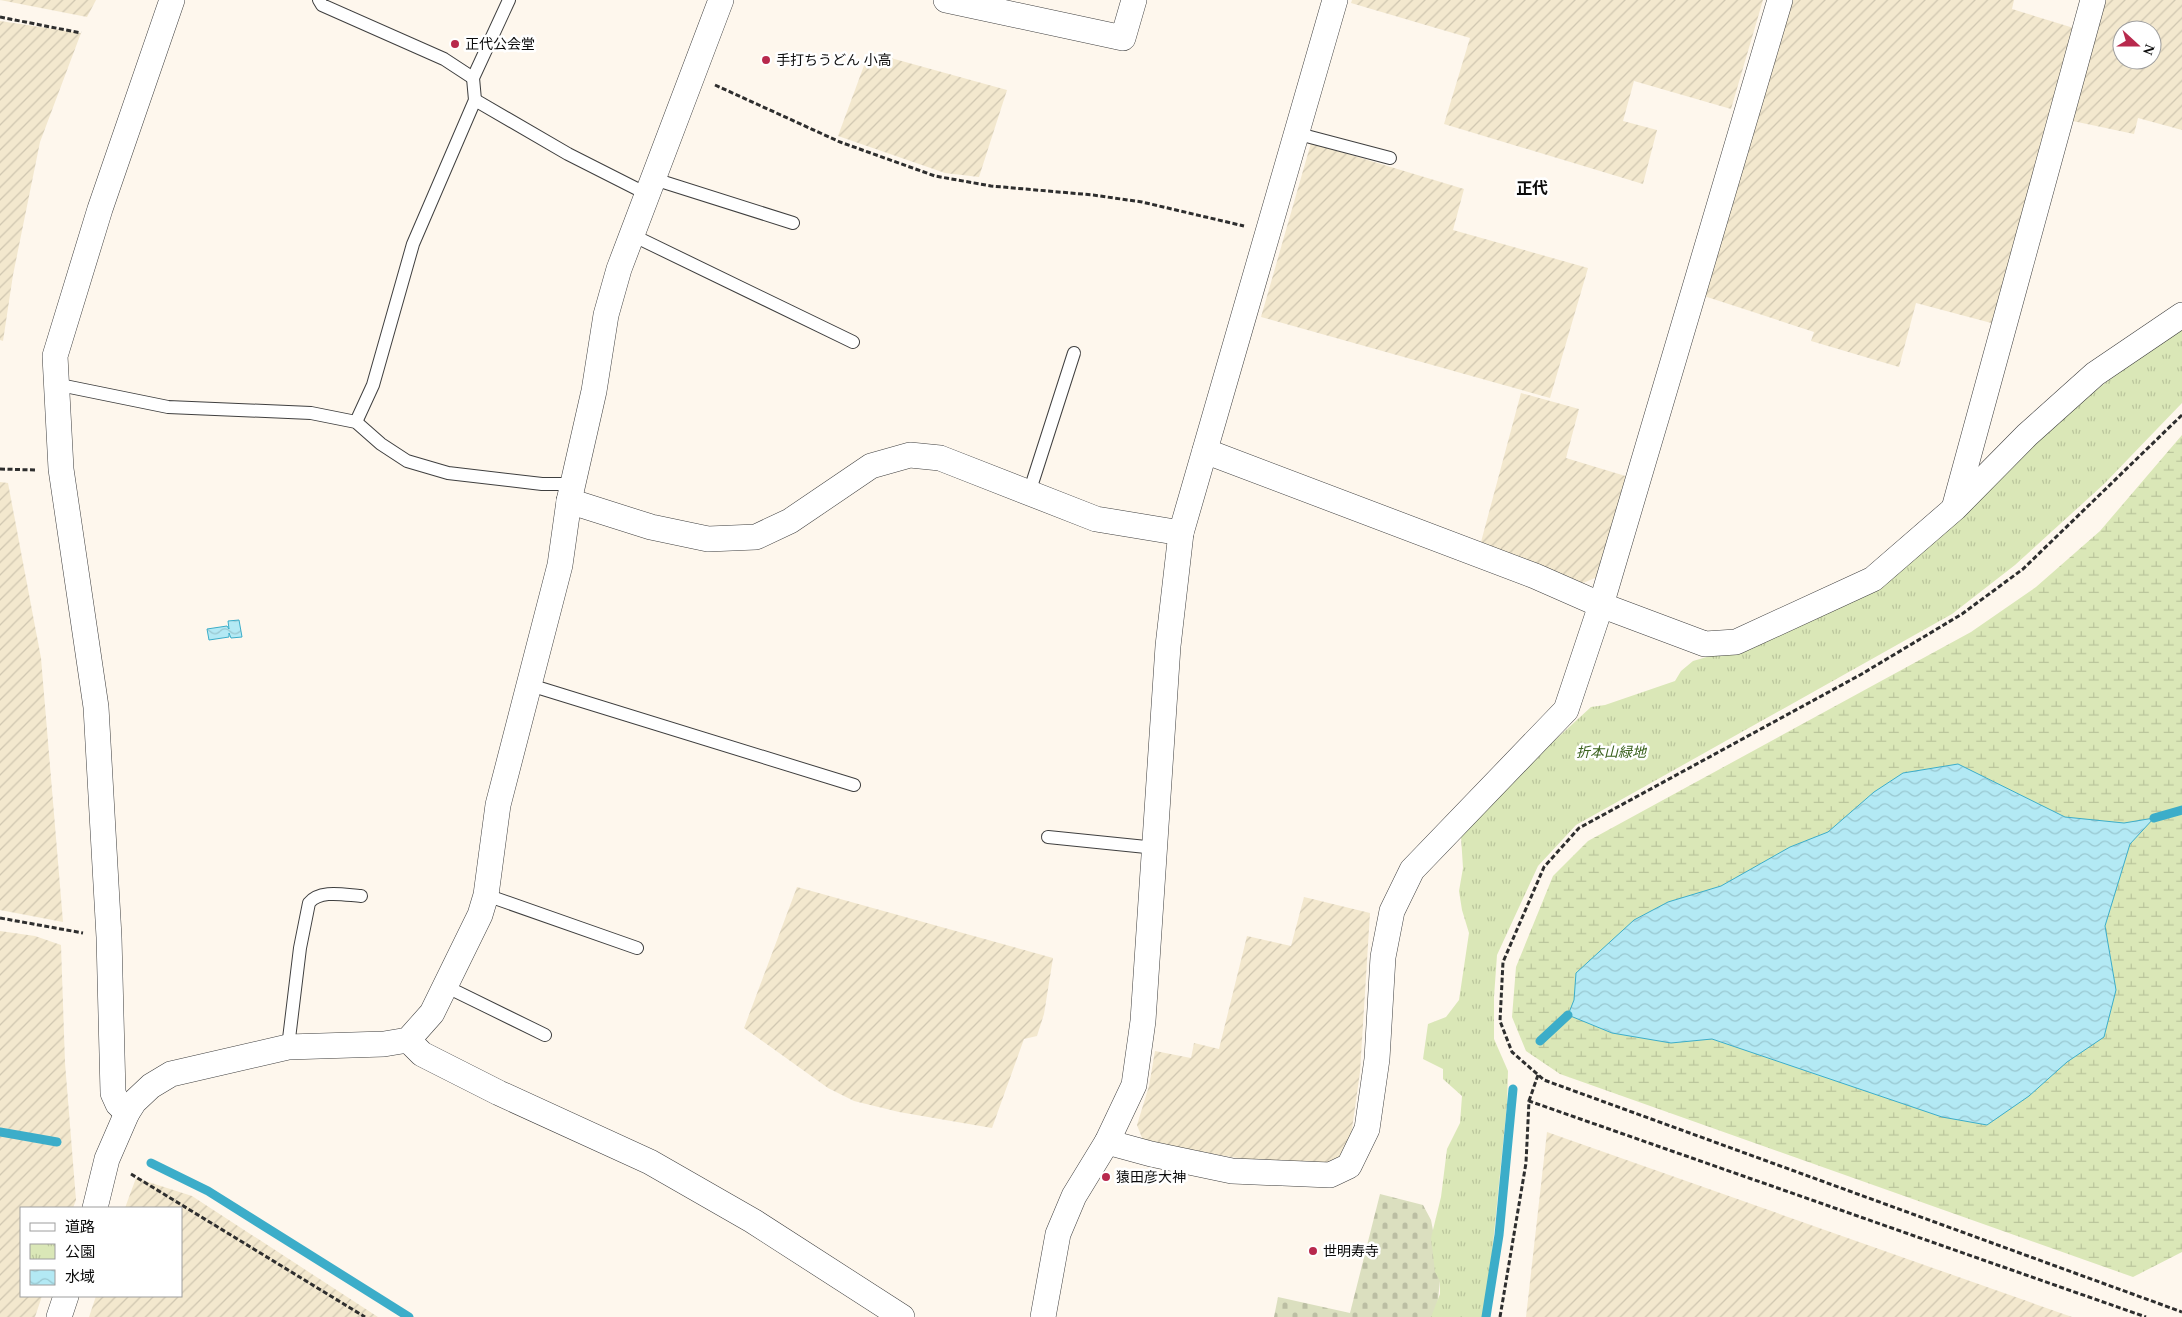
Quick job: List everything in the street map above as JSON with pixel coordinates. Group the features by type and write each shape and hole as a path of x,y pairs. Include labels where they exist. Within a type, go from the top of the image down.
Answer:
{"street":[{"path":"127,1113 118,1104 113,1093 109,937 96,707 61,469 55,356 70,301 172,0"},
{"path":"95,1207 107,1159 127,1113 134,1102 151,1086 171,1074 288,1047 384,1044 408,1040 432,1013 446,986 480,915 486,895 498,805 560,566 571,493 594,390 606,315 632,235 721,0"},
{"path":"946,0 1123,38 1134,0"},
{"path":"1043,1317 1058,1234 1074,1196 1106,1142 1134,1085 1143,1021 1168,646 1182,533 1266,232 1335,0"},
{"path":"1106,1142 1232,1171 1330,1176 1349,1166 1367,1129 1377,1059 1383,957 1392,911 1412,870 1566,710 1601,605 1780,0"},
{"path":"1955,508 2093,0"},
{"path":"1205,451 1535,576 1601,605 1705,644 1736,642 1873,579 1955,508 2027,435 2095,374 2182,315"},
{"path":"571,493 651,527 708,539 756,537 790,521 871,466 910,455 940,458 1096,519 1182,533"},
{"path":"408,1040 422,1054 499,1093 650,1162 753,1221 902,1317"},
{"path":"59,1317 66,1297"}],"lane":[{"path":"319,0 322,5 444,59 473,78"},
{"path":"356,422 373,385 413,244 475,100 473,78 508,0"},
{"path":"475,100 568,154 650,186 793,223"},
{"path":"1295,133 1390,158"},
{"path":"632,235 853,342"},
{"path":"1029,493 1074,353"},
{"path":"55,384 168,407 311,413 356,422 382,444 407,461 448,473 542,484 571,493"},
{"path":"530,685 854,785"},
{"path":"1048,837 1156,848"},
{"path":"288,1047 300,948 309,903 313,898 330,894 361,896"},
{"path":"486,895 637,948"},
{"path":"446,986 545,1035"}],"path":[{"path":"0,17 81,33"},
{"path":"694,75 840,142 935,176 992,186 1093,195 1142,202 1266,232"},
{"path":"2182,415 2024,569 1962,614 1860,675 1579,828 1544,867 1503,962 1500,1021 1512,1052 1544,1080 2182,1312"},
{"path":"0,469 26,471 61,469"},
{"path":"0,918 109,937"},
{"path":"1500,1317 1526,1163 1529,1101 1538,1075"},
{"path":"1529,1101 2146,1317"},
{"path":"107,1159 365,1317"}],"shaded area":[{"path":"0,0 96,0 87,17"},
{"path":"1352,0 1763,0 1731,109 1634,81 1623,121 1657,130 1643,184 1444,124 1470,38 1351,3"},
{"path":"1790,0 2014,0 2012,9 2077,29 1995,324 1916,303 1899,367 1811,341 1814,332 1704,296"},
{"path":"2101,0 2182,0 2182,130 2138,118 2134,134 2068,120"},
{"path":"0,21 81,33 40,142 13,275 3,341 0,340"},
{"path":"869,52 1007,90 979,177 945,173 838,136"},
{"path":"1311,143 1464,189 1453,230 1588,268 1550,398 1261,317"},
{"path":"1521,393 1579,409 1566,458 1632,478 1602,575 1583,583 1481,542"},
{"path":"0,482 8,483 41,658 63,922 0,910"},
{"path":"797,887 1053,958 1044,1014 1037,1036 1024,1039 992,1128 899,1112 854,1101 828,1088 744,1028"},
{"path":"1304,897 1370,913 1360,1072 1349,1150 1324,1168 1263,1162 1144,1143 1137,1125 1149,1086 1155,1051 1191,1058 1194,1043 1219,1049 1247,936 1291,946"},
{"path":"0,931 35,936 61,945 65,1063 76,1200 73,1207 20,1207 20,1297 42,1297 35,1317 0,1317"},
{"path":"1547,1132 2072,1317 1526,1317"},
{"path":"136,1178 192,1196 378,1317 89,1317 96,1297 182,1297 182,1207 125,1207"}],"green space":[{"name":"折本山緑地","path":"2182,322 2182,403 2104,484 2015,565 1952,614 1576,825 1538,866 1497,955 1494,1039 1508,1071 1507,1104 1490,1274 1483,1317 1431,1317 1440,1294 1440,1281 1435,1272 1431,1238 1441,1197 1447,1149 1460,1123 1462,1096 1443,1079 1443,1069 1423,1059 1428,1024 1446,1017 1459,1000 1469,933 1459,891 1463,868 1461,836 1540,754 1591,707 1605,705 1675,681 1681,671 1693,661 1727,651 1819,610"},
{"path":"2182,435 2182,1252 2133,1277 1560,1074 1526,1051 1512,1017 1516,967 1553,876 1588,841 1971,632 2036,587 2100,531"},
{"path":"1380,1194 1423,1205 1431,1220 1441,1272 1436,1317 1274,1317 1278,1297 1350,1313"}],"water":[{"path":"239,620 242,637 231,638 229,633 229,637 209,640 207,629 227,626 229,629 228,621"},
{"path":"1958,764 2065,817 2124,823 2154,818 2130,844 2105,926 2116,990 2104,1037 2067,1062 2029,1096 1987,1125 1942,1117 1712,1039 1671,1043 1612,1033 1568,1015 1574,1000 1576,973 1634,920 1668,902 1721,886 1790,847 1828,832 1874,792 1903,773"}],"waterway":[{"path":"2154,818 2182,810"},
{"path":"1540,1041 1568,1015"},
{"path":"1486,1317 1499,1235 1513,1089"},
{"path":"0,1132 57,1142"},
{"path":"151,1163 208,1191 409,1317"}],"place":[{"name":"正代公会堂","path":"455,44"},
{"name":"手打ちうどん 小高","path":"766,60"},
{"name":"猿田彦大神","path":"1106,1177"},
{"name":"世明寿寺","path":"1313,1251"}],"district":[{"name":"正代","path":"1532,188"}]}
